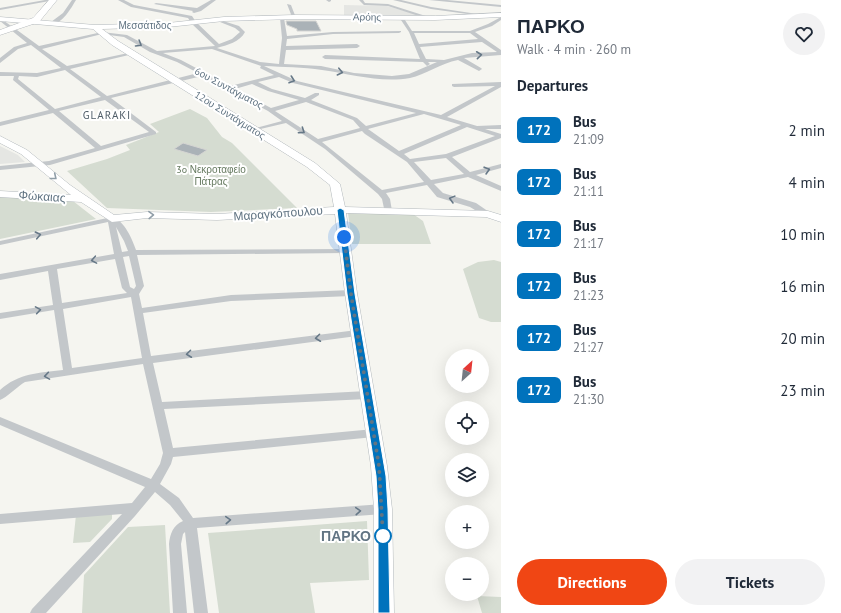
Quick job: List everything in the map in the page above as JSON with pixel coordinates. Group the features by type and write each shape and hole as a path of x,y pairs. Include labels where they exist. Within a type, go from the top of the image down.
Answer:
{"main road":[{"path":"0,36 18,33 46,17 52,2"},
{"path":"0,33 18,33"}],"street":[{"path":"53,23 65,14 74,0"},
{"path":"120,0 131,5 188,16 218,46"},
{"path":"144,8 167,0"},
{"name":"Μεσσάτιδος","path":"188,16 214,0"},
{"path":"249,0 254,0"},
{"path":"360,0 364,4 388,5 430,18"},
{"path":"395,0 431,8 482,15"},
{"path":"431,0 440,2 447,1 501,6"},
{"path":"0,9 52,2"},
{"path":"431,8 440,2"},
{"path":"156,4 198,10"},
{"path":"289,5 294,17"},
{"name":"Αρόης","path":"206,22 234,19 294,17 430,18 482,15 501,16"},
{"path":"411,32 471,32 490,25 501,16"},
{"path":"281,66 285,38 282,18"},
{"path":"401,18 411,32 424,61 431,67"},
{"path":"0,19 154,133 50,163 0,168"},
{"name":"6ου Συντάγματος","path":"0,19 53,23 124,35 155,52 179,61 270,110 317,142 381,192"},
{"name":"Αρόης","path":"194,23 234,19"},
{"path":"155,52 218,46 236,39 243,32 237,27 222,21"},
{"name":"Μεσσάτιδος","path":"99,30 194,23"},
{"path":"38,48 99,30"},
{"name":"12ου Συντάγματος","path":"99,30 131,53 333,181 336,186 351,294 379,466 383,509 384,613"},
{"path":"285,38 333,33 399,32"},
{"path":"471,32 501,52"},
{"path":"18,33 22,40 22,45"},
{"path":"417,46 484,40"},
{"path":"0,60 22,45 31,43"},
{"path":"284,48 357,46"},
{"path":"211,47 218,51 259,64 279,75 299,83 442,117 501,136"},
{"path":"324,68 326,47"},
{"path":"259,64 324,68 354,75 396,78 410,76 445,61 501,52"},
{"path":"0,74 37,75 131,53"},
{"path":"492,53 501,61"},
{"path":"325,57 445,61"},
{"path":"459,58 479,69"},
{"path":"0,124 202,74"},
{"path":"17,75 15,79 101,148"},
{"path":"230,88 279,75"},
{"path":"253,82 272,91 306,100 351,117 360,123 367,133 409,161 428,183 442,196 472,205 488,214 501,214"},
{"path":"442,117 501,84"},
{"path":"454,85 501,84"},
{"path":"270,110 306,100 317,94"},
{"path":"317,142 424,113"},
{"path":"254,130 287,121"},
{"path":"399,154 467,125"},
{"path":"475,128 501,127"},
{"path":"0,132 29,147 50,163 69,180 84,199"},
{"path":"409,161 447,156 501,136"},
{"path":"0,138 18,148 66,187 112,219 125,232 140,286 134,294 0,316"},
{"path":"447,156 469,175 501,189"},
{"path":"388,211 386,199 381,192 469,175 501,166"},
{"name":"Φώκαιας","path":"0,194 84,199"},
{"name":"Μαραγκόπουλου","path":"112,219 152,215 217,217 340,210 488,214 501,219"},
{"path":"0,243 112,219"},
{"path":"37,613 134,508 153,485 166,465 170,453 147,360 134,294 126,288 112,226 112,219"},
{"path":"0,277 132,253 346,251"},
{"path":"52,267 60,307 68,372"},
{"path":"137,311 231,298 351,294"},
{"path":"0,396 12,385 23,379 147,360 357,333"},
{"path":"158,406 367,395"},
{"path":"0,421 153,485 175,502 190,523 201,613"},
{"path":"170,453 374,433"},
{"path":"0,519 134,508"},
{"path":"180,613 176,537 178,530 190,523 383,509"}],"shaded area":[{"path":"344,5 387,6 422,16 344,16"},
{"path":"0,146 18,155 25,162 0,164"}],"green space":[{"name":"3o Νεκροταφείο Πάτρας","path":"190,109 207,118 222,137 232,143 297,208 211,212 107,208 67,171 107,159 130,150 126,145 159,132 150,124"},
{"path":"0,196 73,201 96,219 0,239"},
{"path":"348,213 413,214 423,221 431,244 352,244"},
{"path":"494,260 501,262 501,322 491,322 479,318 463,269 478,262"},
{"path":"112,514 112,519 90,542 73,543 76,515"},
{"path":"367,521 369,580 310,583 315,613 219,613 208,533"},
{"path":"165,525 170,613 82,613 84,575 128,527"},
{"path":"489,596 501,597 501,613 482,613 478,601 489,601"}],"building":[{"path":"286,21 316,21 321,31 297,31 297,29 287,25"},
{"path":"183,143 207,150 198,156 174,149"}],"bus line":[{"name":"172","path":"340,210 351,294 381,476 383,509 384,613"}],"place":[{"name":"ΠΑΡΚΟ","path":"383,536"}],"district":[{"name":"GLARAKI","path":"107,115"}],"route":[{"path":"344,237 351,294 382,487 383,536"}]}
